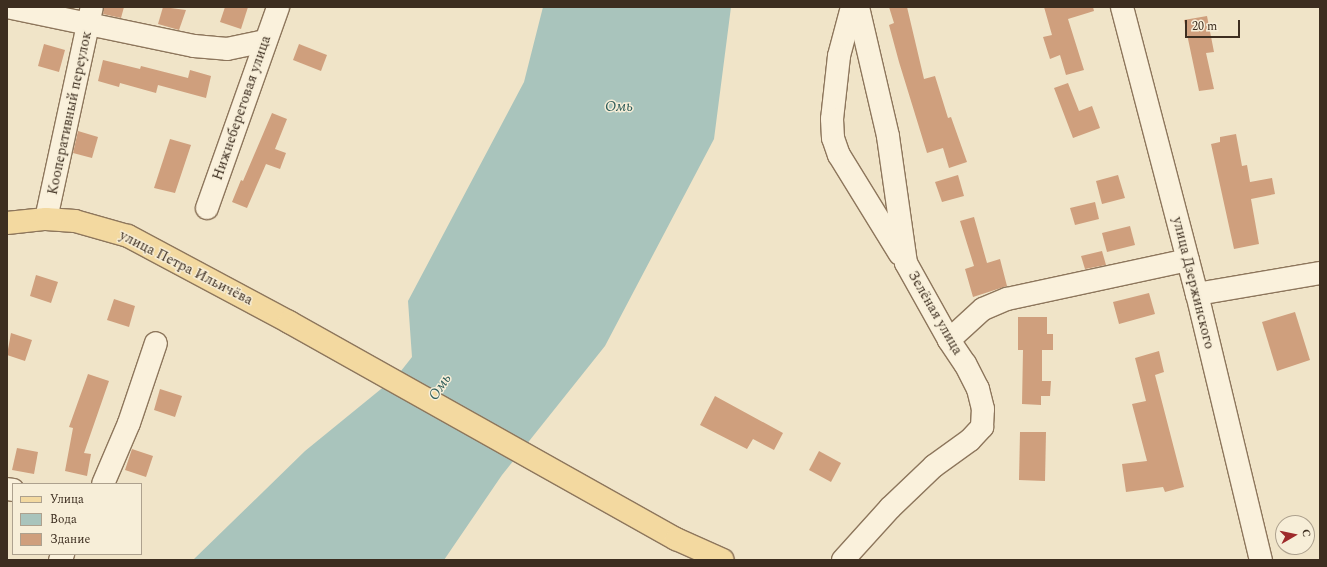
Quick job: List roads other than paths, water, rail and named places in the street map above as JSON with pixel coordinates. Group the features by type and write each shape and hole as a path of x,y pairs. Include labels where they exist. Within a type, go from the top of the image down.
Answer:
{"main road":[{"name":"улица Петра Ильичёва","path":"7,223 46,219 74,221 128,236 289,322 676,539 723,560"}],"street":[{"name":"Нижнебереговая улица","path":"207,208 278,7"},
{"path":"852,7 839,56 832,119 834,138 839,155 906,263"},
{"name":"Зелёная улица","path":"843,560 890,508 982,427 983,409 978,389 906,263 888,136 858,7"},
{"name":"улица Дзержинского","path":"1122,7 1197,294 1261,560"},
{"path":"7,8 91,15 194,46 227,49 265,42"},
{"name":"Кооперативный переулок","path":"46,219 91,15"},
{"path":"949,340 983,309 1007,299 1188,260"},
{"path":"1197,294 1320,273"},
{"path":"103,483 129,423 156,343"}],"water":[{"name":"Омь","path":"543,7 731,7 714,139 605,346 502,475 444,560 193,560 305,451 397,376 412,357 408,301 524,82"}]}
